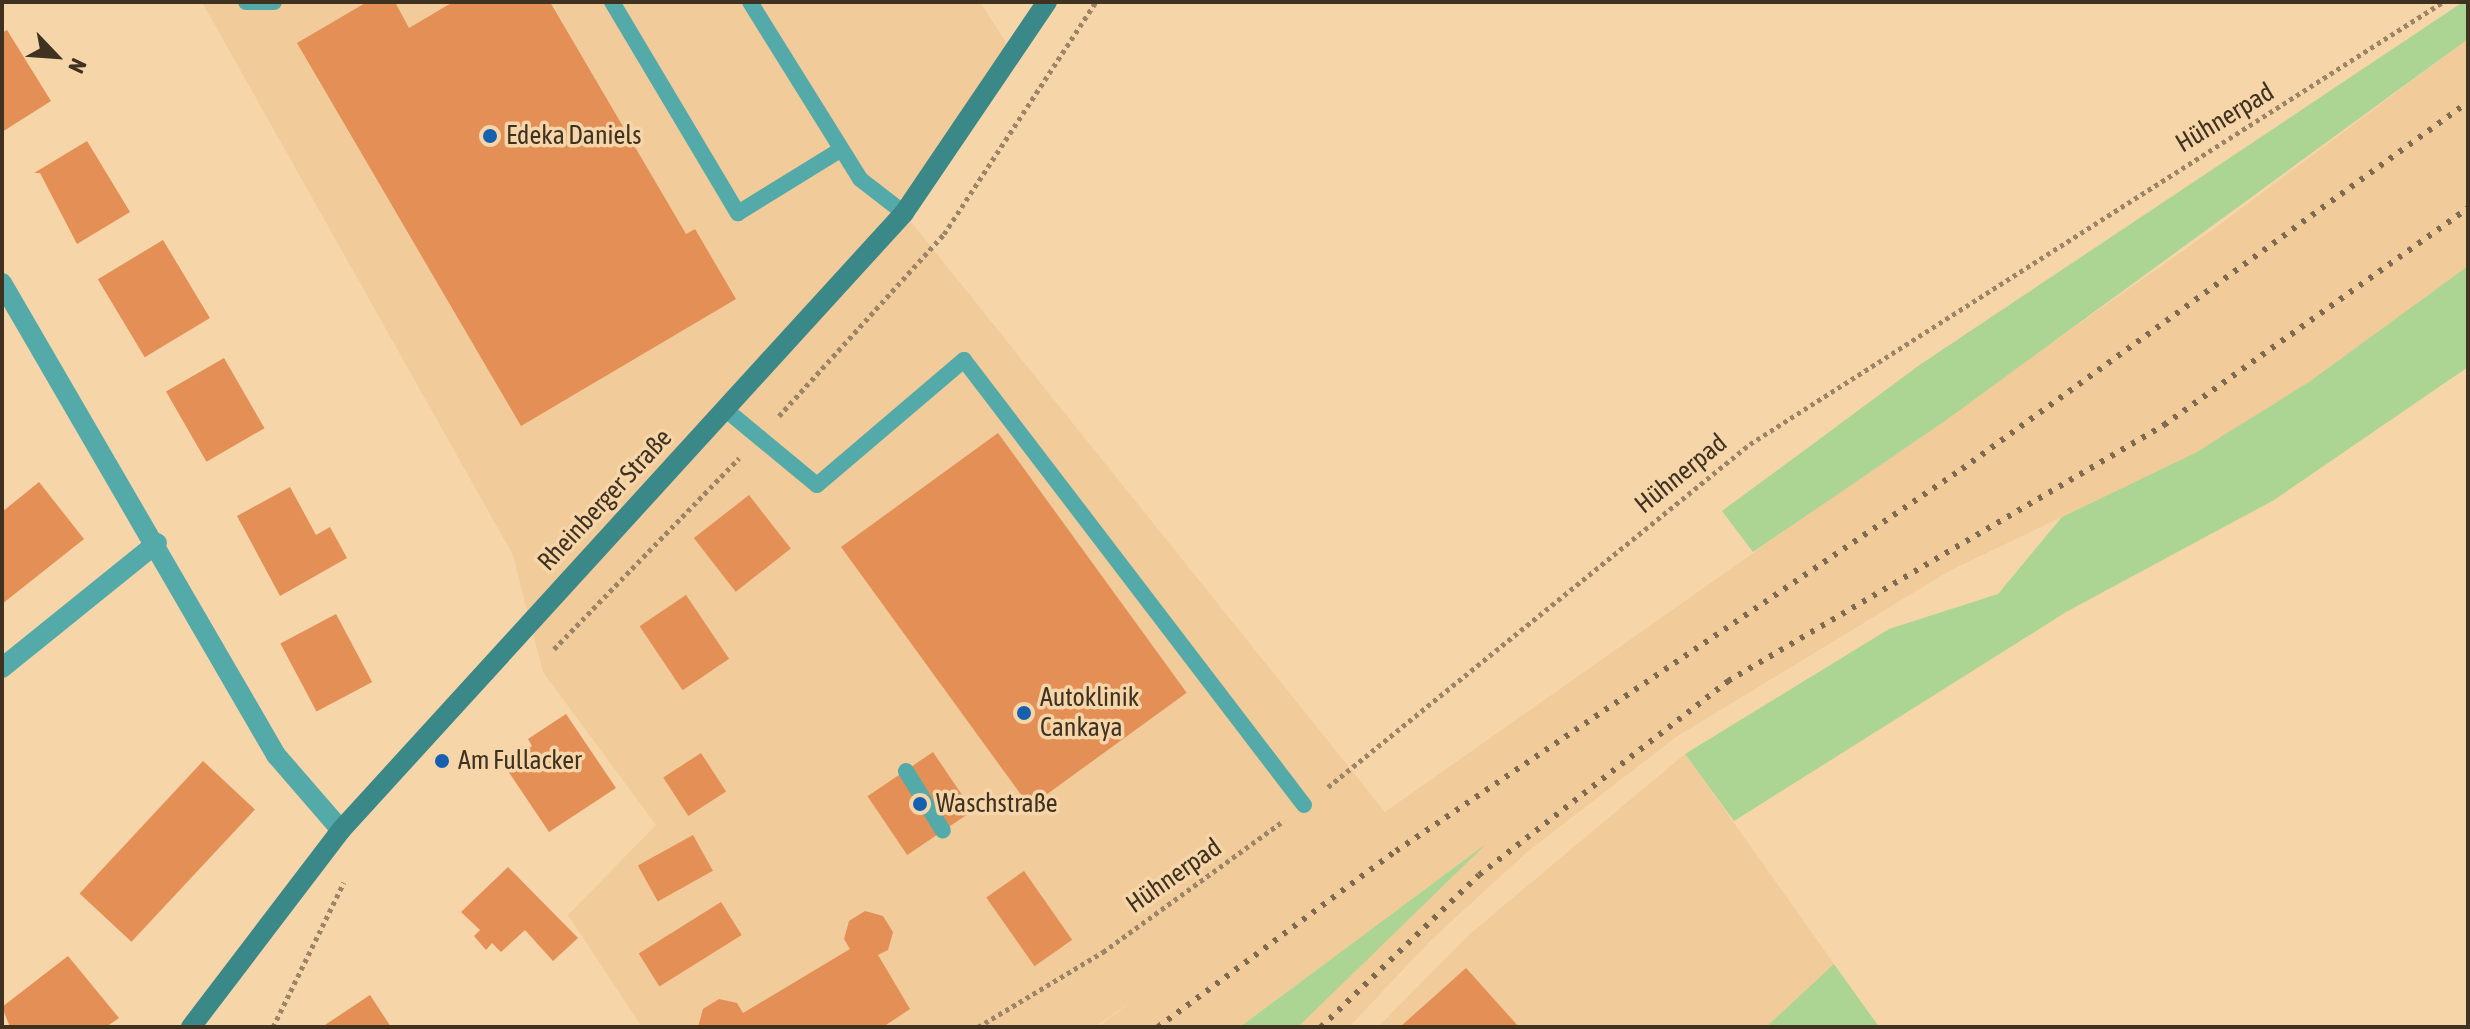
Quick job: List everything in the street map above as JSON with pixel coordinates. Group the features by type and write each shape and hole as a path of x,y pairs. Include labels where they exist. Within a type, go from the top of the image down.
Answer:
{"main road":[{"name":"Rheinberger Straße","path":"191,1027 341,830 904,213 1047,2"}],"street":[{"path":"2,283 157,543 276,755 341,830"},
{"path":"2,668 157,543"}],"lane":[{"path":"246,2 274,2"},
{"path":"612,2 738,213 840,150"},
{"path":"750,2 860,179 904,213"},
{"path":"725,409 817,485 964,360 1304,805"},
{"path":"906,771 943,831"}],"path":[{"path":"547,656 759,437 944,234 1096,2"},
{"name":"Hühnerpad","path":"978,1027 1103,952 1304,805 1750,444 2443,2"},
{"path":"273,1027 350,870"}],"shaded area":[{"path":"202,2 980,2 1014,55 904,213 1385,812 2211,231 2468,39 2468,266 2309,382 2195,453 1949,571 1676,737 1527,852 1431,940 1349,1027 1298,1027 1478,850 1239,1027 1098,1027 1137,997 1095,1027 642,1027 568,915 656,825 543,672 513,555"},
{"path":"1685,754 1834,964 1766,1027 1378,1027 1470,934"}],"green space":[{"path":"2463,2 2468,2 2468,39 1942,423 1753,552 1722,511 1921,364"},
{"path":"2468,266 2468,367 2274,500 2066,612 1734,821 1685,754 1889,629 1998,594 2062,517 2195,453 2309,382"},
{"path":"1486,844 1298,1027 1239,1027 1241,1026"},
{"path":"1834,964 1879,1027 1766,1027"}],"building":[{"name":"Edeka Daniels","path":"367,2 395,2 409,28 453,2 550,2 686,234 695,229 736,299 521,426 297,43"},
{"path":"7,30 51,101 2,132 2,33"},
{"path":"87,141 130,212 77,244 40,173 34,173"},
{"path":"163,240 210,318 145,357 98,279"},
{"path":"224,358 264,428 206,462 166,392"},
{"path":"998,433 1187,693 1030,807 841,547"},
{"path":"39,482 84,539 2,604 2,512"},
{"path":"290,487 316,535 330,527 347,558 280,596 237,516"},
{"path":"749,495 791,549 736,592 694,538"},
{"path":"686,595 729,659 683,690 640,626"},
{"path":"336,614 372,682 317,712 280,644"},
{"path":"566,714 616,788 549,832 504,765 532,746 528,739"},
{"name":"Waschstraße","path":"933,752 973,811 907,855 868,796"},
{"path":"701,753 726,792 688,816 663,778"},
{"path":"203,761 255,809 131,942 80,893"},
{"path":"693,835 713,871 658,901 638,866"},
{"path":"508,867 578,938 553,961 525,930 501,952 492,943 486,950 474,936 480,930 461,912"},
{"path":"1024,871 1072,940 1034,966 986,897"},
{"path":"721,902 742,935 659,986 639,953"},
{"path":"865,911 883,916 893,932 888,950 878,955 910,1009 883,1027 698,1027 703,1009 719,999 737,1003 743,1013 850,949 844,939 849,921"},
{"path":"68,956 119,1018 106,1027 10,1027 2,1007"},
{"path":"1466,968 1519,1027 1400,1027"},
{"path":"370,995 391,1027 322,1027"}],"railway":[{"path":"1158,1027 1396,851 1962,469 2468,102"},
{"path":"1321,1027 1479,875 1728,681 2164,425 2468,208"}],"place":[{"name":"Edeka Daniels","path":"490,136"},
{"name":"Autoklinik Cankaya","path":"1024,713"},
{"name":"Am Fullacker","path":"442,761"},
{"name":"Waschstraße","path":"920,804"}]}
